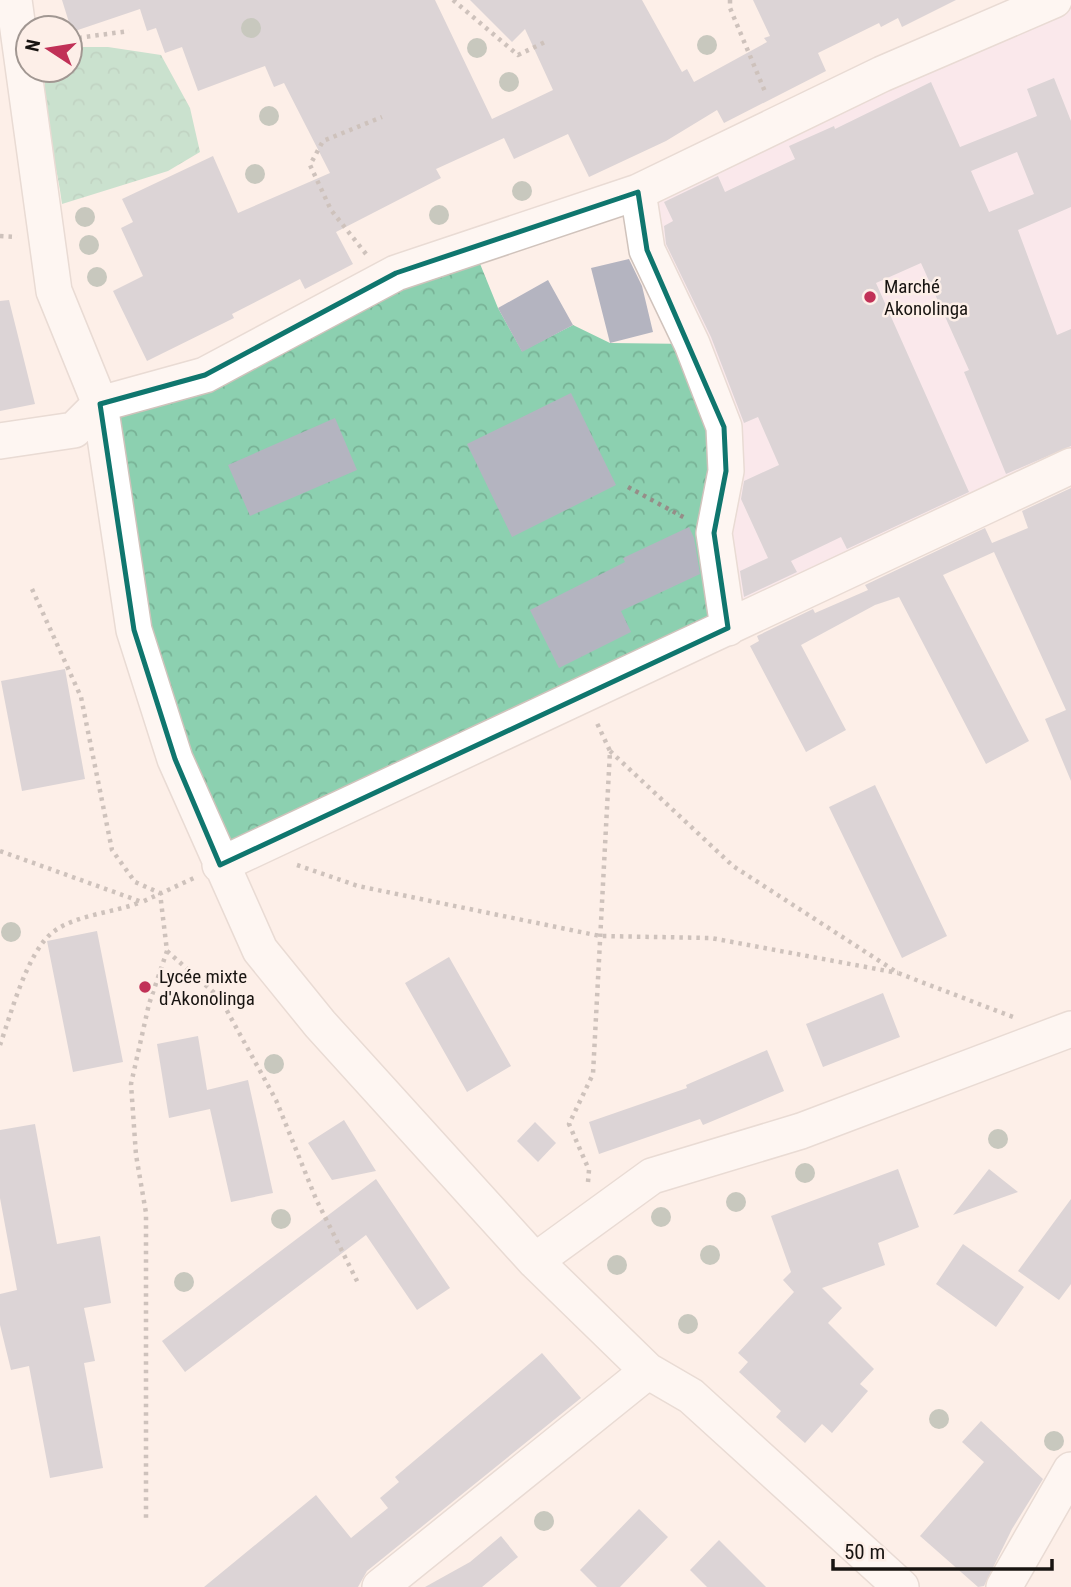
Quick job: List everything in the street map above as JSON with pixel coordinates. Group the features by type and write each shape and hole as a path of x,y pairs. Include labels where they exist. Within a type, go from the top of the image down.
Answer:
{"street":[{"path":"14,0 54,291 100,404 134,630 175,759 260,950 320,1024 535,1261 648,1371 691,1396 901,1587"},
{"path":"0,441 74,430 100,404 205,375 396,273 638,192 882,74 1054,0"},
{"path":"638,192 647,250 692,344 724,427 726,471 714,533 728,628"},
{"path":"220,865 1071,466"},
{"path":"535,1261 652,1176 801,1131 1066,1038"},
{"path":"380,1587 648,1371"},
{"path":"1004,1587 1071,1470"}],"path":[{"path":"453,0 518,55 545,42"},
{"path":"730,0 739,31 780,123"},
{"path":"84,37 129,31"},
{"path":"382,117 323,141 310,164 331,210 364,252 396,273"},
{"path":"628,487 714,533"},
{"path":"32,589 81,697 112,850 135,882 160,893"},
{"path":"583,695 610,751 733,866 898,973"},
{"path":"584,1225 589,1170 569,1124 593,1074 610,751"},
{"path":"0,850 142,902"},
{"path":"253,850 358,886 600,936 711,938 898,973 1066,1038"},
{"path":"0,1045 38,949 54,931 80,919 117,912 220,865"},
{"path":"146,1522 146,1213 136,1155 131,1084 149,1004 167,951 160,893"},
{"path":"167,951 220,998 276,1100 316,1199 359,1285"}],"highlighted area":[{"path":"638,192 647,250 724,427 726,471 714,533 728,628 220,865 175,759 134,630 100,404 205,375 396,273"}],"shaded area":[{"name":"Marché Akonolinga","path":"1071,0 1071,465 728,628 726,471 638,192"}],"green space":[{"path":"84,47 108,47 161,55 190,108 200,152 168,171 62,204 47,121 44,84 84,84"},
{"path":"474,249 498,308 522,351 573,325 610,343 692,344 724,427 728,628 220,865 175,759 100,404"}],"building":[{"path":"62,0 435,0 492,119 553,90 525,29 512,42 470,0 642,0 682,72 687,69 694,82 767,42 764,38 770,36 753,0 956,0 902,27 898,18 881,27 879,23 818,53 826,71 724,123 717,110 666,141 589,177 568,134 514,159 504,138 436,169 441,178 336,232 353,264 305,289 300,279 232,314 234,318 147,361 113,291 143,276 121,228 133,222 122,199 213,156 238,213 330,173 284,83 274,87 265,66 198,91 182,47 165,53 156,28 147,31 140,9 84,28 84,14 66,14"},
{"name":"Marché Akonolinga","path":"1054,78 1071,121 1071,207 1018,230 1057,335 1071,329 1071,446 1006,474 964,372 969,370 921,263 876,283 969,492 847,549 841,537 791,561 797,572 744,597 740,571 768,558 741,499 744,481 779,465 758,417 744,423 711,337 666,244 664,226 673,221 664,202 718,176 725,192 795,159 789,146 834,126 835,129 931,82 960,147 1037,116 1027,89","holes":["1017,152 1034,194 989,212 971,171"]},
{"path":"629,259 642,286 653,332 610,343 591,268"},
{"path":"548,280 573,325 522,352 498,308"},
{"path":"9,300 35,404 0,411 0,301"},
{"path":"571,393 616,485 512,537 467,444"},
{"path":"335,418 357,470 250,516 228,465"},
{"path":"1071,488 1071,781 1045,719 1066,710 994,552 943,575 1029,741 986,764 899,597 875,605 801,645 846,730 806,752 750,646 759,641 757,636 813,609 815,613 868,590 865,585 985,528 992,543 1028,528 1022,511"},
{"path":"689,527 694,538 700,574 621,611 631,632 559,668 530,610 625,562 623,558"},
{"path":"65,669 85,779 22,791 1,681"},
{"path":"875,785 947,936 902,958 829,807"},
{"path":"97,931 123,1062 73,1072 47,941"},
{"path":"449,957 511,1066 467,1092 405,983"},
{"path":"883,993 900,1037 823,1067 806,1024"},
{"path":"198,1036 207,1090 248,1080 273,1193 231,1202 210,1109 169,1118 157,1044"},
{"path":"767,1050 784,1091 703,1125 700,1119 599,1154 589,1122 687,1088 686,1085"},
{"path":"344,1120 376,1171 332,1180 308,1143"},
{"path":"535,1122 556,1143 538,1162 517,1141"},
{"path":"35,1124 57,1244 100,1236 111,1303 84,1308 95,1361 84,1363 103,1468 50,1478 29,1366 11,1370 0,1325 0,1294 17,1290 0,1198 0,1130"},
{"path":"898,1169 919,1227 878,1243 885,1265 822,1288 842,1308 828,1323 874,1369 860,1384 868,1391 832,1433 822,1424 805,1443 776,1417 781,1411 739,1372 748,1362 738,1353 794,1292 783,1280 791,1272 771,1216"},
{"path":"989,1169 1018,1192 953,1215"},
{"path":"376,1179 450,1288 417,1310 366,1235 185,1372 162,1341"},
{"path":"1071,1199 1071,1284 1059,1300 1018,1271"},
{"path":"963,1244 1024,1287 996,1327 936,1284"},
{"path":"542,1353 581,1398 367,1571 358,1587 204,1587 316,1495 351,1538 388,1508 380,1498 399,1482 395,1477"},
{"path":"981,1421 1043,1479 1012,1529 984,1586 978,1587 920,1536 984,1462 962,1442"},
{"path":"639,1509 668,1537 620,1587 597,1587 580,1570"},
{"path":"501,1536 518,1557 482,1587 425,1587 470,1562"},
{"path":"719,1540 766,1587 707,1587 690,1570"}],"place":[{"name":"Marché Akonolinga","path":"870,297"},
{"name":"Lycée mixte d'Akonolinga","path":"145,987"}]}
